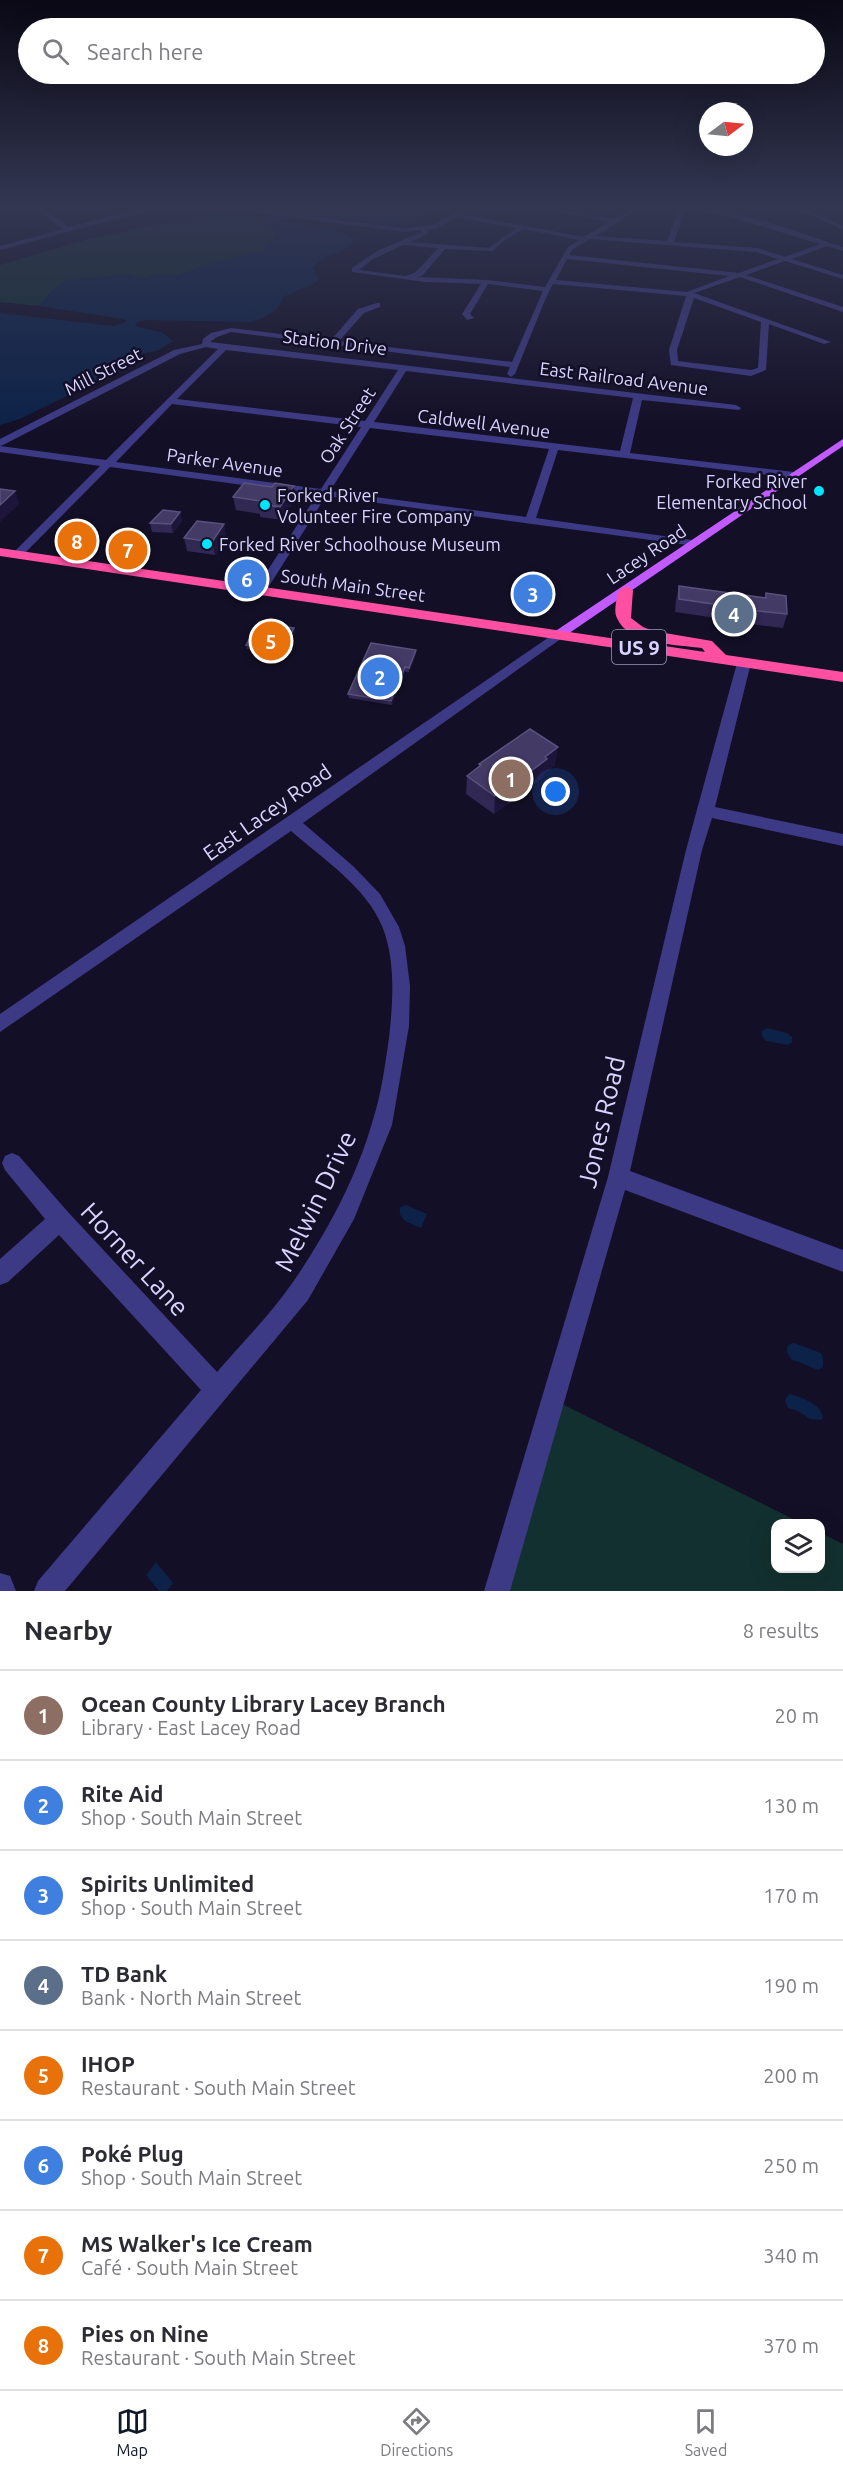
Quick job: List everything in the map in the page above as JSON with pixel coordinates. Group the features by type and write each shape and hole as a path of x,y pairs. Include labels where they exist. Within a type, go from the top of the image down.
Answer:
{"highway":[{"name":"South Main Street","path":"0,552 558,635"},
{"path":"626,590 622,616 627,625 649,635 707,644 721,659"},
{"name":"US 9","path":"558,635 843,677"}],"main road":[{"name":"Lacey Road","path":"558,635 843,442"}],"street":[{"path":"463,281 689,294 827,342"},
{"path":"508,380 550,281"},
{"path":"689,294 723,281"},
{"path":"758,281 843,310"},
{"path":"470,318 466,314 486,282"},
{"path":"689,294 690,298 674,350 674,363 751,373 762,370 765,320"},
{"path":"319,357 361,311 377,305"},
{"path":"206,345 206,341 214,335 231,330 514,365"},
{"name":"Mill Street","path":"0,443 177,352 206,345 226,345"},
{"path":"18,554 226,345"},
{"name":"Station Drive","path":"226,345 508,380"},
{"name":"Oak Street","path":"260,591 404,368"},
{"name":"East Railroad Avenue","path":"508,380 638,398 736,408"},
{"path":"624,455 638,398"},
{"name":"Caldwell Avenue","path":"170,401 794,475"},
{"path":"530,520 554,448"},
{"name":"Parker Avenue","path":"0,449 694,543"},
{"name":"East Lacey Road","path":"0,1024 558,635"},
{"name":"Jones Road","path":"497,1591 618,1177 694,850 744,663"},
{"path":"706,812 843,840"},
{"name":"Melwin Drive","path":"48,1591 300,1292 340,1223 383,1123 400,1034 400,982 396,948 390,925 374,900 349,873 291,822"},
{"name":"Horner Lane","path":"12,1163 60,1220 218,1390"},
{"path":"618,1177 843,1261"},
{"path":"0,1274 60,1220"},
{"path":"0,1586 3,1591"}],"green space":[{"path":"0,281 96,281 52,291 39,306 0,302"},
{"path":"552,1399 793,1519 771,1519 771,1573 825,1573 825,1535 843,1544 843,1591 499,1591"}],"water":[{"path":"65,281 318,281 283,297 278,307 270,314 249,322 145,320 137,322 135,326 163,333 173,341 157,351 140,354 118,371 20,419 0,425 0,313 114,326 127,321 39,306 52,291"},
{"path":"767,1028 787,1033 792,1037 792,1042 788,1045 766,1041 762,1036 762,1031"},
{"path":"406,1205 427,1214 421,1228 406,1221 401,1215 400,1207"},
{"path":"794,1343 821,1353 823,1367 818,1370 791,1359 787,1352 788,1345"},
{"path":"789,1394 805,1399 819,1408 823,1417 821,1420 810,1419 788,1408 785,1400"},
{"path":"156,1562 173,1583 167,1591 159,1591 146,1575"}],"building":[{"path":"244,483 272,487 275,483 294,486 280,507 259,504 261,501 233,497"},
{"path":"0,489 15,491 0,505"},
{"path":"163,510 180,512 171,524 150,523"},
{"path":"197,521 224,524 212,542 184,538"},
{"path":"75,523 88,525 74,541 59,539"},
{"path":"679,586 766,598 766,593 786,596 787,614 720,607 720,605 679,599"},
{"path":"259,622 294,628 282,651 246,645"},
{"path":"371,643 416,650 409,668 405,667 391,701 348,694"},
{"path":"530,729 558,747 545,757 547,759 511,786 495,796 467,776 481,765 479,764"}],"place":[{"name":"Forked River Elementary School","path":"819,491"},
{"name":"Forked River Volunteer Fire Company","path":"265,505"},
{"name":"Pies on Nine","path":"77,541"},
{"name":"Forked River Schoolhouse Museum","path":"207,544"},
{"name":"MS Walker's Ice Cream","path":"128,550"},
{"name":"Poké Plug","path":"247,579"},
{"name":"Spirits Unlimited","path":"533,594"},
{"name":"TD Bank","path":"734,614"},
{"name":"IHOP","path":"271,641"},
{"name":"Rite Aid","path":"380,677"},
{"name":"Ocean County Library Lacey Branch","path":"511,779"}]}
